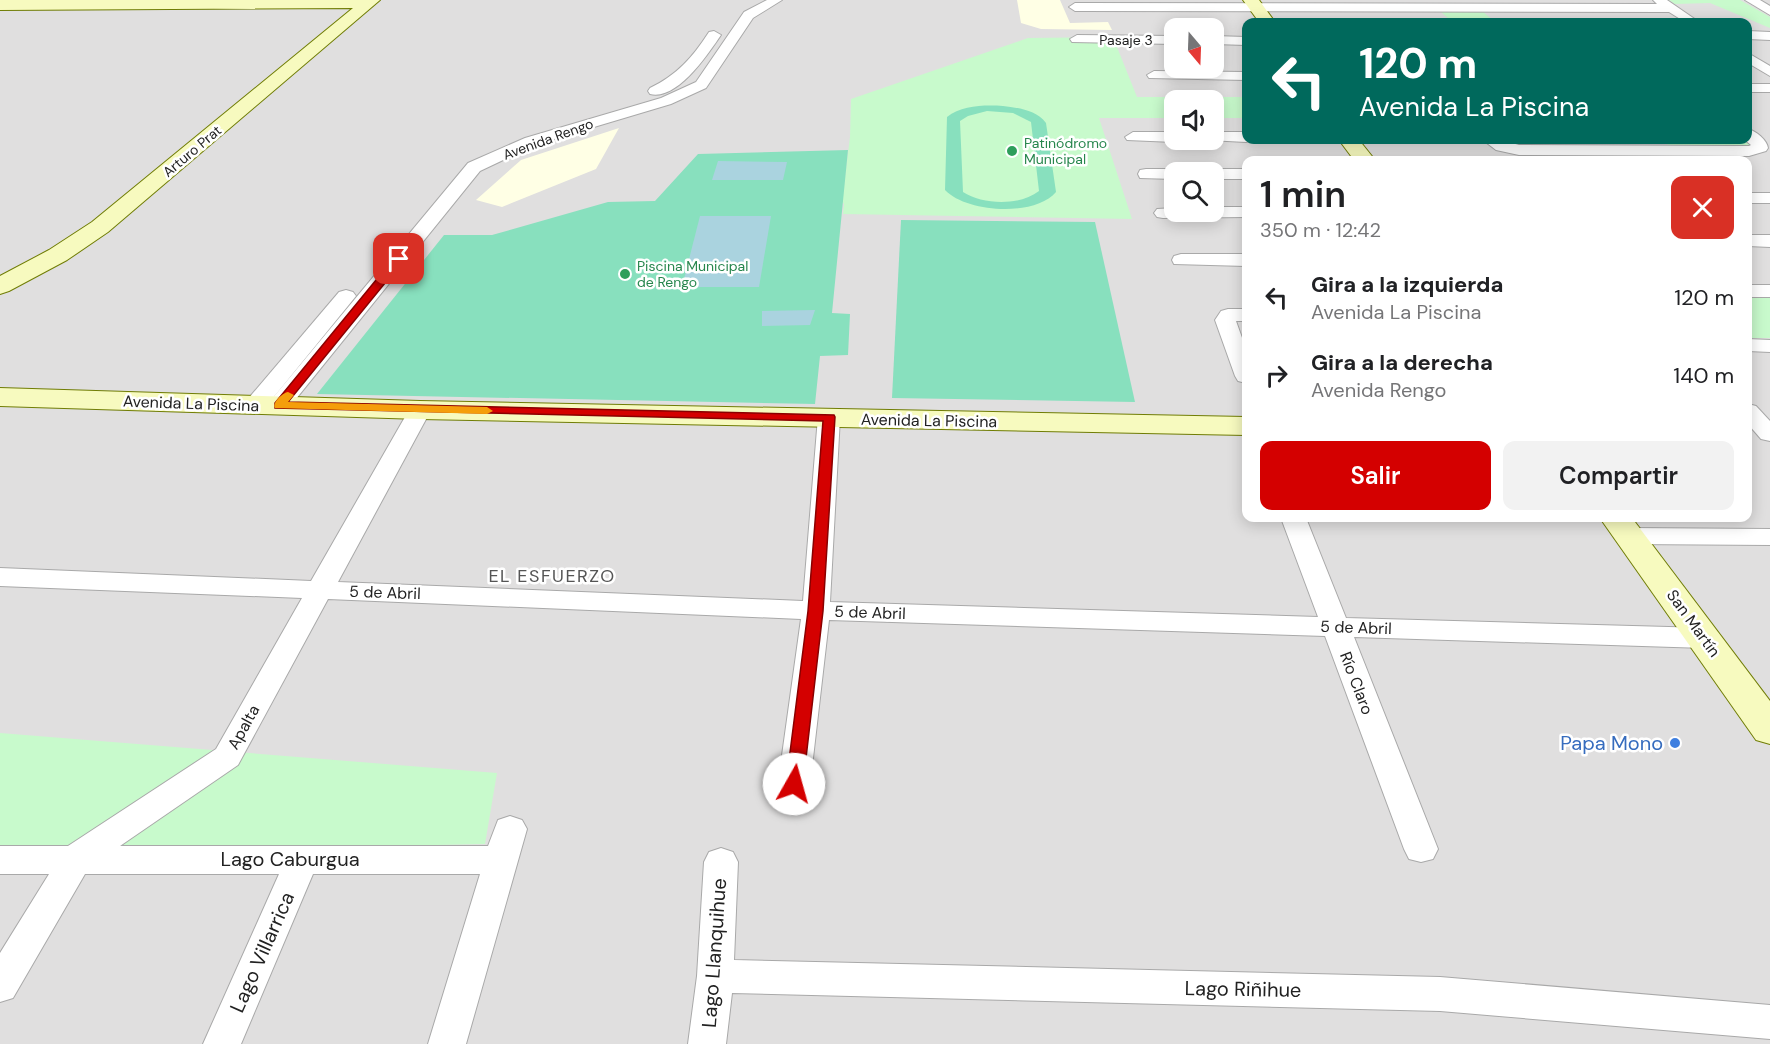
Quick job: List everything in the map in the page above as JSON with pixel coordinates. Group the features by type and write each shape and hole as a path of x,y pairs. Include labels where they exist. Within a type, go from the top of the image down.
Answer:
{"street":[{"name":"Avenida Rengo","path":"267,405 364,275 457,163 503,142 645,95 675,82 699,59 721,25 746,0"},
{"name":"Avenida Rengo","path":"267,405 474,167 531,141 666,101 701,85 748,15 776,0"},
{"path":"1576,0 1601,4"},
{"path":"1659,0 1687,18"},
{"path":"1751,0 1770,11"},
{"path":"0,5 91,2 370,1"},
{"name":"Arturo Prat","path":"0,286 58,255 100,227 370,1"},
{"path":"1253,3 1264,18"},
{"path":"1076,7 1253,3 1601,4 1671,8"},
{"path":"1752,35 1769,36"},
{"name":"Pasaje 3","path":"1077,39 1164,40"},
{"path":"1224,40 1242,40"},
{"path":"1154,75 1242,76"},
{"path":"1752,88 1770,88"},
{"path":"1133,137 1164,137"},
{"path":"1224,137 1242,137"},
{"path":"1497,144 1519,150 1749,151 1760,148 1761,145 1752,137"},
{"path":"1146,174 1164,174"},
{"path":"1224,174 1242,174"},
{"path":"1752,198 1770,198"},
{"path":"1163,213 1242,213"},
{"path":"1752,241 1770,241"},
{"path":"1181,260 1242,260"},
{"path":"1752,291 1770,291"},
{"path":"1242,315 1228,315 1225,320 1242,365"},
{"path":"1752,345 1770,346"},
{"name":"Avenida La Piscina","path":"0,397 420,410 1242,426"},
{"name":"Apalta","path":"0,986 77,858 227,757 420,410"},
{"path":"1752,415 1770,434"},
{"path":"794,784 816,611 829,417"},
{"path":"1752,434 1770,434"},
{"name":"Río Claro","path":"1296,522 1421,849"},
{"path":"1623,527 1770,537"},
{"name":"San Martín","path":"1623,527 1770,730"},
{"name":"5 de Abril","path":"0,577 816,611 1705,638"},
{"name":"Lago Caburgua","path":"0,860 77,858 302,860 506,845 447,1044"},
{"name":"Lago Villarrica","path":"222,1044 302,860"},
{"name":"Lago Llanquihue","path":"707,1044 715,976 721,861"},
{"name":"Lago Riñihue","path":"715,976 1440,994 1770,1022"}],"shaded area":[{"path":"0,0 1770,0 1770,1044 0,1044"},
{"path":"1017,0 1060,0 1070,23 1108,22 1112,30 1041,29 1021,23"},
{"path":"619,128 596,169 502,207 476,200 521,160"}],"green space":[{"path":"1669,0 1740,0 1770,17 1770,28 1752,20 1752,18 1746,18 1710,3 1675,4"},
{"path":"1439,10 1481,10 1490,18 1448,18"},
{"path":"1113,37 1137,97 1164,97 1164,118 1099,118 1132,219 843,214 844,204 842,202 850,137 851,99 1028,38"},
{"path":"1224,97 1242,97 1242,118 1224,118"},
{"path":"996,106 1027,110 1046,123 1056,192 1046,200 1033,205 1001,209 969,204 955,198 945,190 947,117 967,108","holes":["987,111 1013,113 1031,122 1039,191 1022,199 1001,202 981,199 963,192 960,121 968,116"]},
{"path":"1667,144 1750,145 1668,145"},
{"name":"Piscina Municipal de Rengo","path":"848,150 832,313 850,314 848,355 820,356 815,404 317,394 444,235 492,235 608,202 655,201 698,154"},
{"path":"901,220 1095,222 1135,402 892,398"},
{"path":"1752,294 1770,294 1770,338 1752,338"},
{"path":"0,733 497,773 485,844 0,854"}],"water":[{"path":"718,161 787,162 783,180 712,180"},
{"path":"700,216 771,216 759,287 682,287"},
{"path":"815,310 810,325 762,326 762,311"}],"slow traffic":[{"path":"288,395 279,405 487,411"}],"place":[{"name":"Patinódromo Municipal","path":"1012,151"},
{"name":"Piscina Municipal de Rengo","path":"625,274"},
{"name":"Papa Mono","path":"1675,743"}],"district":[{"name":"EL ESFUERZO","path":"552,576"}],"route":[{"path":"399,259 279,405 420,410 829,417 816,611 794,784"}]}
